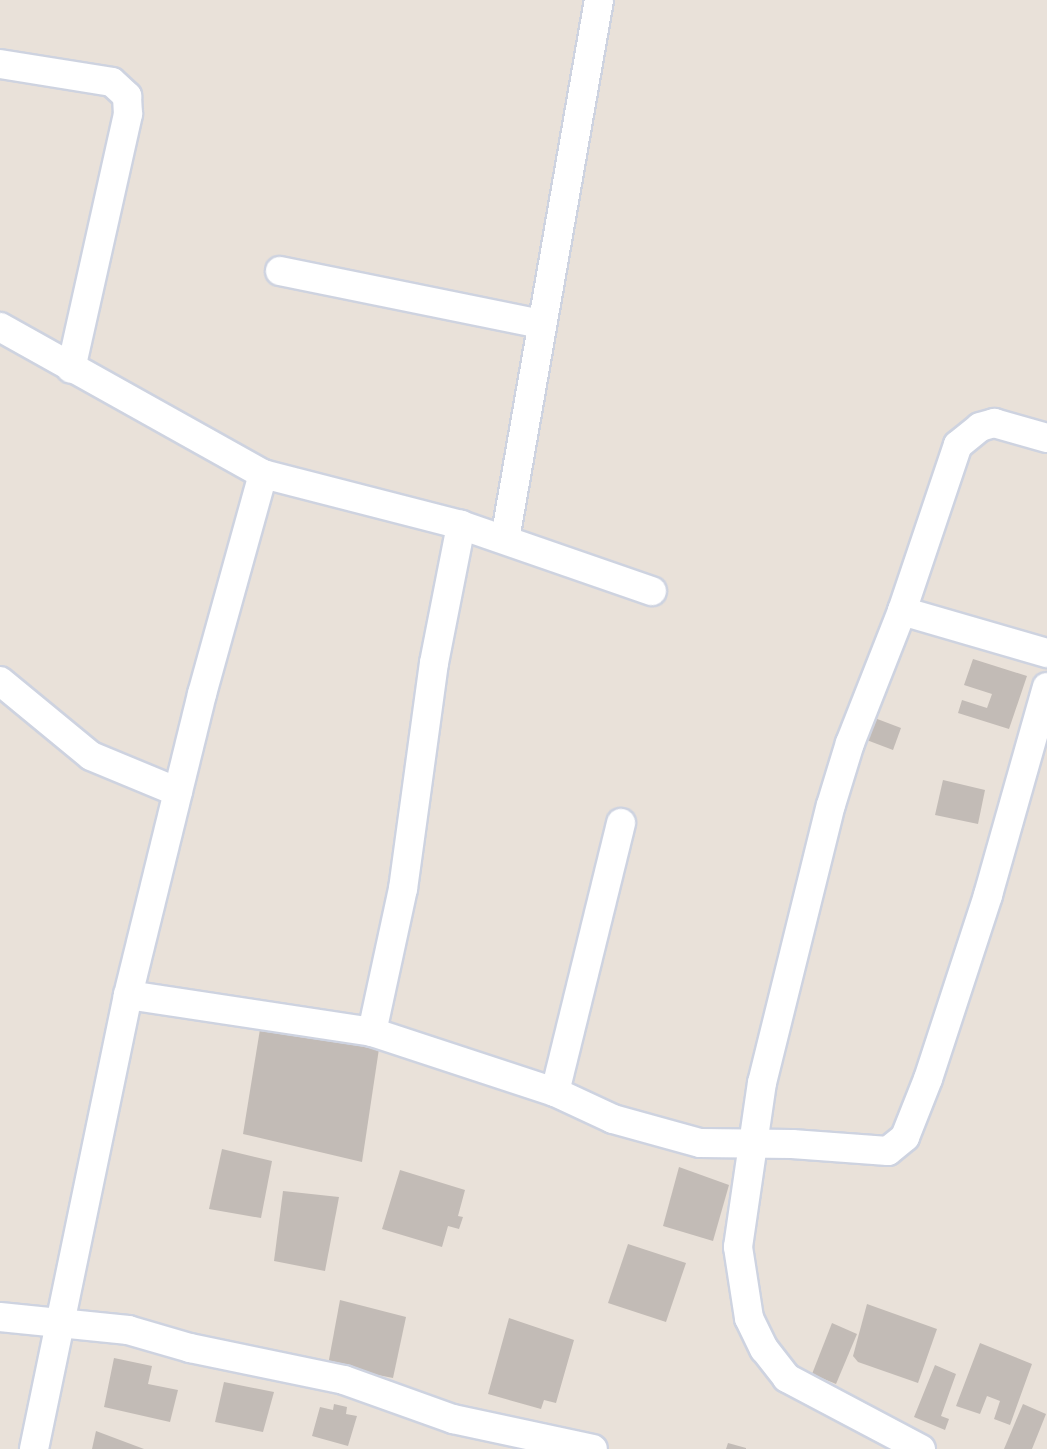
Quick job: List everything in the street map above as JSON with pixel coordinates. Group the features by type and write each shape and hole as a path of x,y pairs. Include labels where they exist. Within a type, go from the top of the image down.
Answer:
{"street":[{"path":"505,539 599,0"},
{"path":"0,64 112,82 127,96 119,158 72,369"},
{"path":"280,272 541,324"},
{"path":"0,327 262,474 461,525 652,591"},
{"path":"921,1449 788,1378 764,1349 749,1318 738,1247 762,1083 831,805 865,700 902,611 958,445 980,426 994,423 1047,438"},
{"path":"34,1449 62,1325 128,995 178,792 262,474"},
{"path":"372,1032 403,889 434,663 461,525"},
{"path":"902,611 1047,653"},
{"path":"0,681 91,756 178,792"},
{"path":"128,995 372,1032 555,1092 613,1119 700,1143 888,1151 905,1137 988,895 1047,687"},
{"path":"555,1092 621,822"},
{"path":"0,1317 128,1330 268,1366 308,1371 453,1419 593,1449"}],"building":[{"path":"973,659 1027,676 1009,729 958,713 962,700 987,708 992,694 964,685"},
{"path":"872,717 901,728 893,750 864,739"},
{"path":"943,780 985,790 978,824 935,815"},
{"path":"261,1023 380,1042 362,1162 243,1134"},
{"path":"222,1149 272,1161 261,1218 209,1209"},
{"path":"679,1167 729,1185 713,1241 663,1226"},
{"path":"400,1170 465,1190 458,1216 463,1217 459,1229 448,1226 442,1247 382,1229"},
{"path":"283,1191 339,1197 325,1271 274,1261"},
{"path":"628,1244 686,1263 666,1322 608,1303"},
{"path":"340,1300 406,1317 393,1378 328,1365"},
{"path":"867,1304 937,1329 918,1383 858,1362 853,1356"},
{"path":"509,1318 574,1340 556,1403 544,1400 541,1409 488,1394"},
{"path":"832,1323 857,1334 836,1384 812,1374"},
{"path":"980,1343 1032,1364 1010,1425 994,1419 1000,1401 987,1396 980,1414 956,1406"},
{"path":"114,1358 152,1366 148,1384 178,1390 170,1422 104,1407"},
{"path":"935,1365 956,1374 941,1416 949,1419 945,1430 914,1417"},
{"path":"224,1382 274,1392 263,1432 215,1422"},
{"path":"334,1404 347,1407 346,1414 357,1416 348,1446 312,1436 320,1407 333,1410"},
{"path":"1023,1404 1046,1414 1032,1449 1004,1449"},
{"path":"96,1431 144,1449 92,1449"},
{"path":"728,1443 746,1448 746,1449 726,1449"}]}
